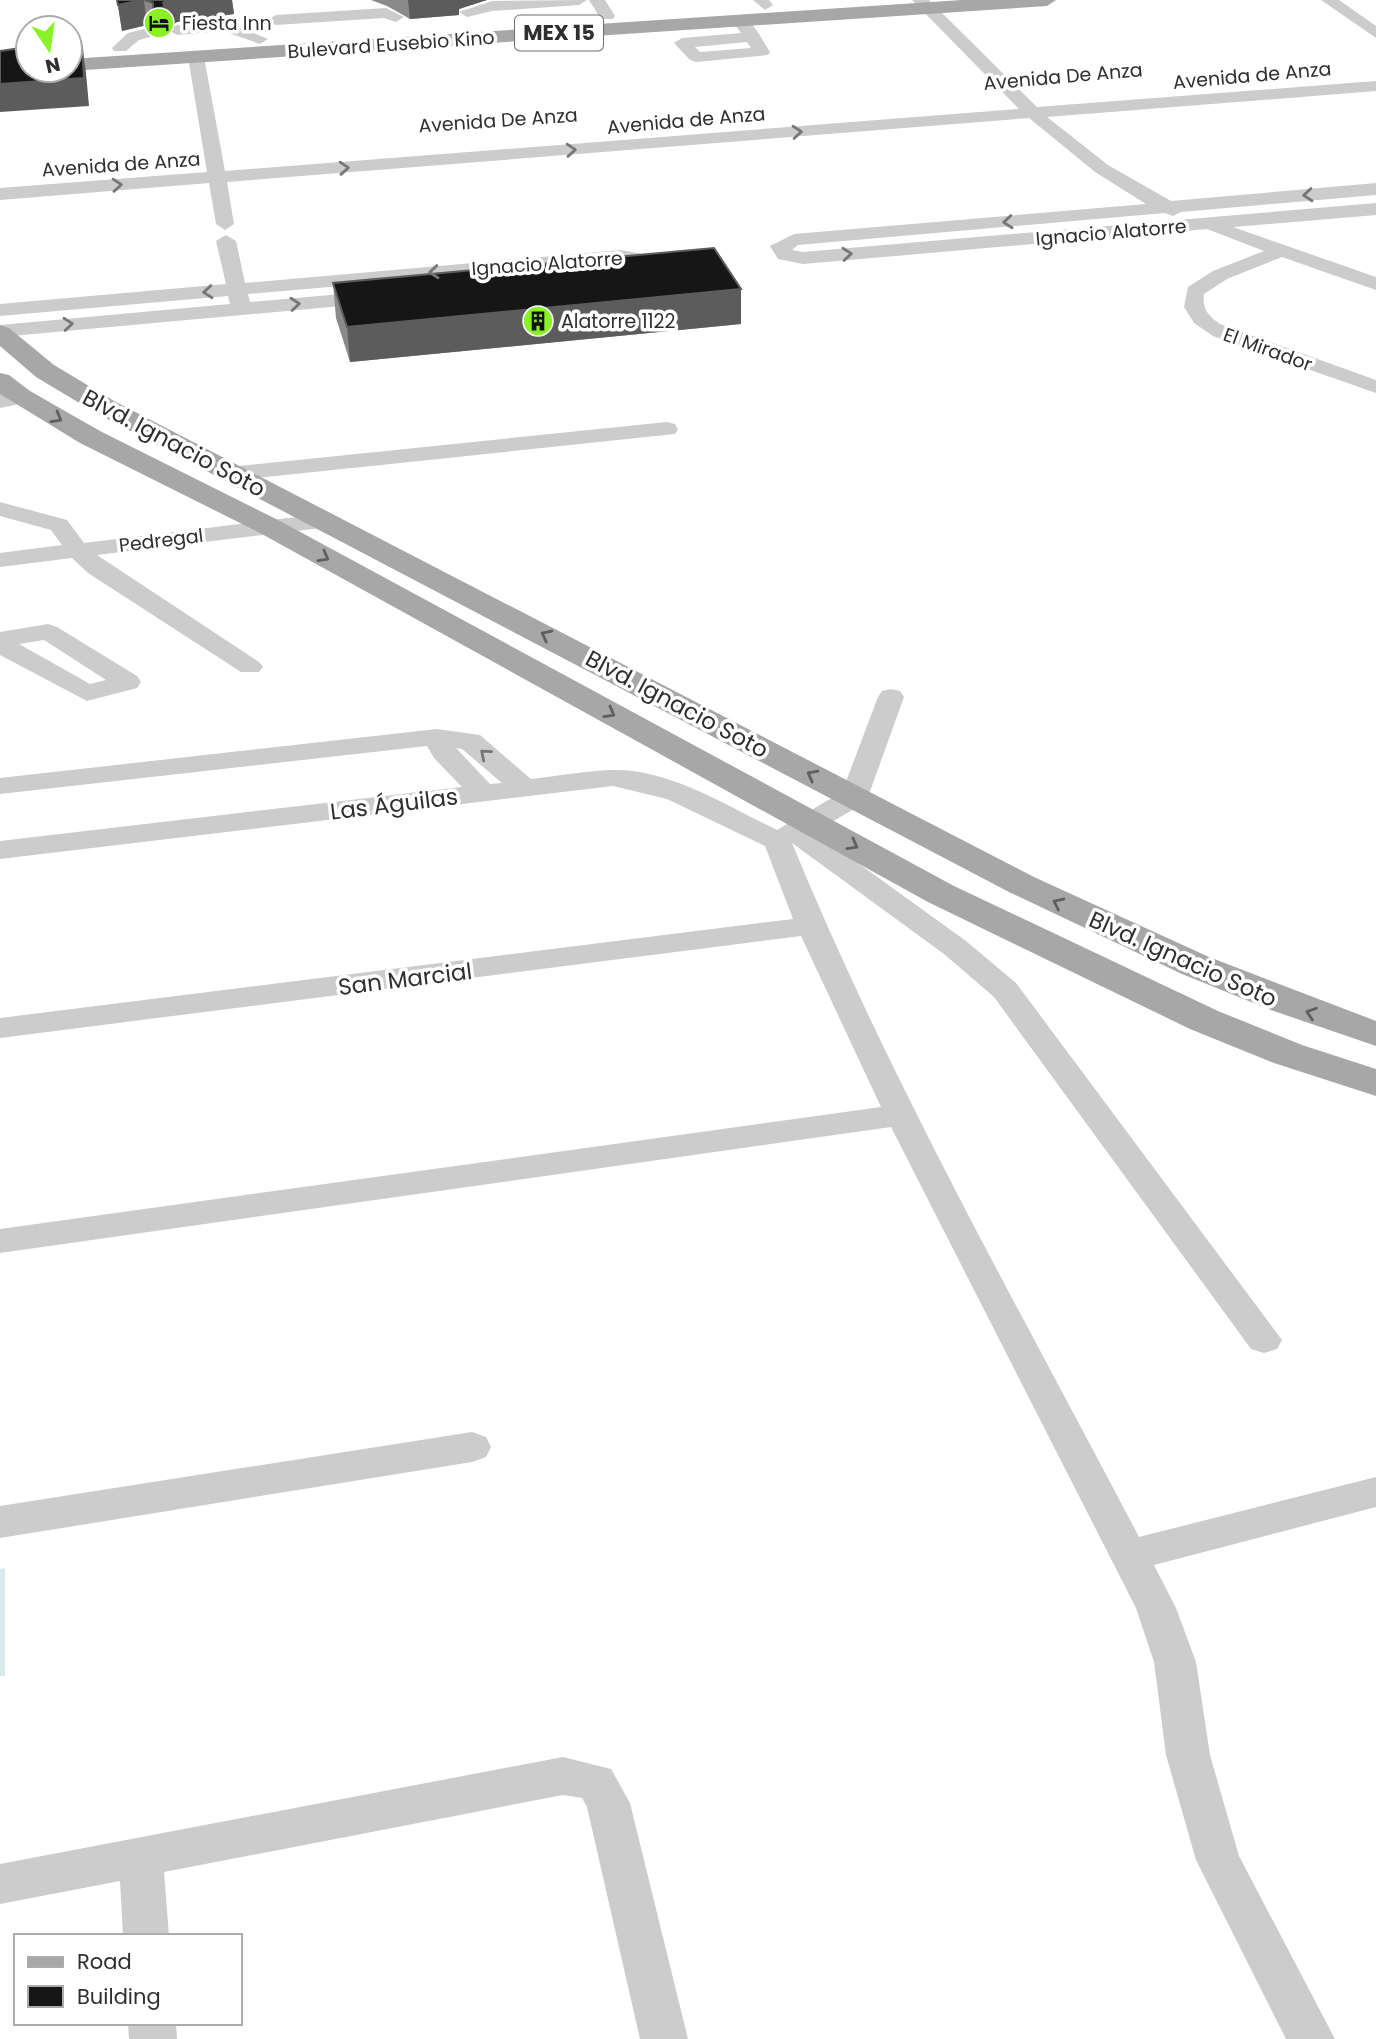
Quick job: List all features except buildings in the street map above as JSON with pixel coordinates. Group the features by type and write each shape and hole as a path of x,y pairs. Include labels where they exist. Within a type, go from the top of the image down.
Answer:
{"main road":[{"name":"MEX 15","path":"84,50 260,39 280,29 371,32 518,22 602,8 833,0"},
{"name":"Bulevard Eusebio Kino","path":"84,67 197,57 740,21 924,4 1047,0"},
{"name":"Blvd. Ignacio Soto","path":"0,332 45,371 229,474 681,705 975,862 1189,965 1297,1008 1376,1034"},
{"name":"Blvd. Ignacio Soto","path":"7,393 138,463 270,527 795,832 941,894 1204,1020 1288,1054 1376,1083"}],"street":[{"path":"269,0 280,29 386,13 400,17 371,32"},
{"path":"518,22 479,18 468,12 492,6 579,0"},
{"path":"1329,0 1376,33"},
{"path":"924,4 1027,107 1083,158 1170,208 1207,224 1376,284"},
{"path":"740,21 752,37"},
{"path":"177,30 224,26 260,39"},
{"path":"120,48 134,36 148,33"},
{"path":"197,57 225,233 239,299"},
{"name":"Avenida De Anza","path":"1027,107 1376,72"},
{"name":"Avenida de Anza","path":"0,194 87,180 1027,107 1376,86"},
{"name":"Avenida De Anza","path":"0,178 87,180"},
{"name":"Ignacio Alatorre","path":"1376,189 794,240 780,246 780,251 803,258 1376,209"},
{"name":"El Mirador","path":"1280,251 1220,275 1195,291 1193,307 1199,318 1227,335 1376,387"},
{"name":"Ignacio Alatorre","path":"0,310 239,299 362,299 632,274 648,268 642,259 621,256 355,279 239,299 0,332"},
{"path":"355,279 362,299"},
{"path":"229,474 667,429"},
{"path":"0,509 59,525 77,550 97,568 250,667"},
{"name":"Pedregal","path":"0,560 321,521"},
{"path":"891,697 854,797 795,832 811,926 901,1115 1156,1608 1175,1662 1188,1755 1218,1860 1311,2039"},
{"path":"437,737 443,752 483,793"},
{"path":"0,786 403,738 437,737 470,741 525,788"},
{"name":"Las Águilas","path":"0,850 613,778 640,780 795,832 843,870 967,955 1005,990 1264,1340"},
{"name":"San Marcial","path":"0,1028 811,926"},
{"path":"0,1241 901,1115"},
{"path":"0,1522 472,1447"},
{"path":"1127,1556 1376,1492"},
{"path":"0,1884 564,1776 596,1782 608,1803 664,2039"},
{"path":"141,1858 146,1934"}],"shaded area":[{"path":"5,1568 5,1676 0,1676 0,1569"}],"place":[{"name":"Fiesta Inn","path":"159,23"},
{"name":"Alatorre 1122","path":"538,321"}]}
